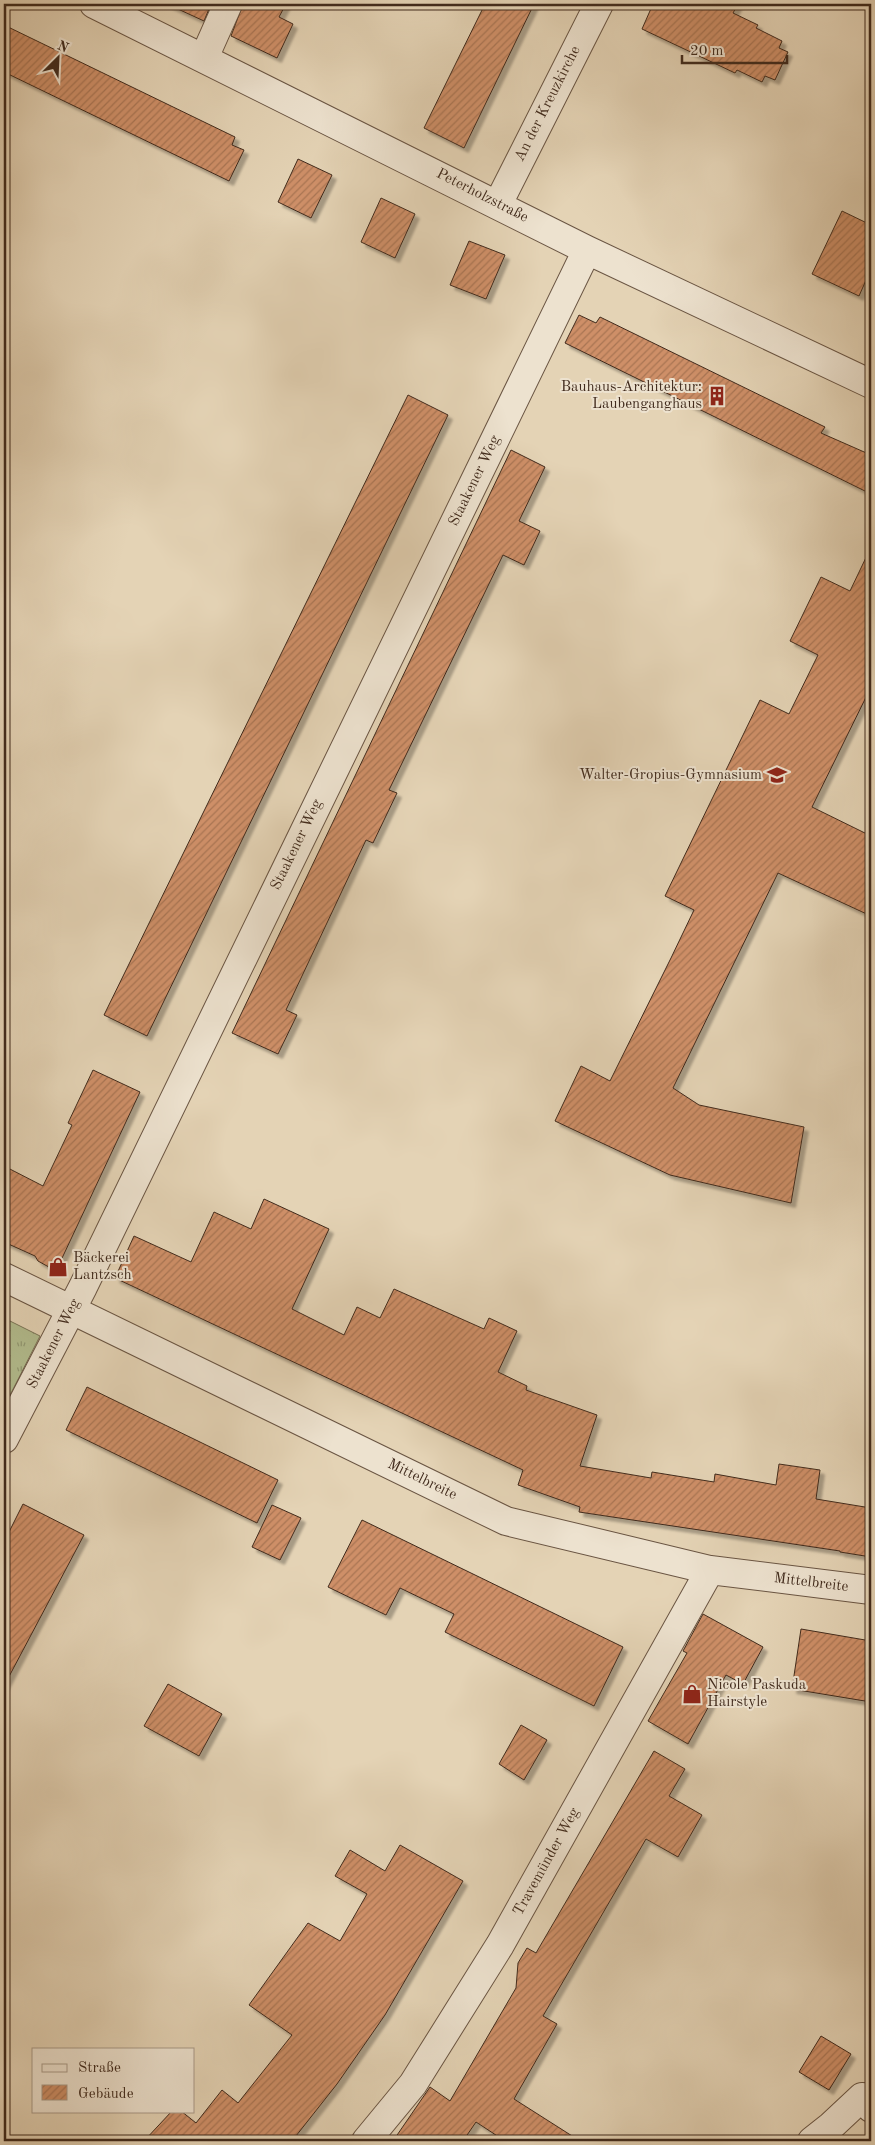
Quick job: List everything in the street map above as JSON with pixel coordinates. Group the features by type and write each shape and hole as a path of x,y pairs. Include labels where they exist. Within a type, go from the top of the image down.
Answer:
{"street":[{"name":"Peterholzstraße","path":"94,4 587,250 871,384"},
{"path":"204,58 228,4"},
{"name":"An der Kreuzkirche","path":"498,204 599,4"},
{"name":"Staakener Weg","path":"7,1426 71,1310 587,250"},
{"name":"Mittelbreite","path":"4,1277 506,1521 710,1570 871,1590"},
{"name":"Travemünder Weg","path":"366,2141 414,2084 500,1945 710,1570"},
{"path":"812,2141 862,2097 871,2108"}],"green space":[{"path":"4,1318 40,1336 4,1407"}],"building":[{"path":"167,4 211,4 204,21"},
{"path":"243,4 286,4 279,17 293,24 277,58 231,36"},
{"path":"485,4 534,4 464,148 424,128"},
{"path":"653,4 738,4 733,13 758,25 756,28 782,41 779,48 788,52 775,80 765,76 762,82 737,70 735,73 642,29"},
{"path":"4,25 235,137 232,145 244,150 229,181 4,72"},
{"path":"298,159 332,175 311,218 278,202"},
{"path":"381,198 415,214 395,258 361,242"},
{"path":"842,211 871,225 871,269 859,296 812,274"},
{"path":"469,241 505,255 486,299 450,285"},
{"name":"Bauhaus-Architektur: Laubenganghaus","path":"579,315 596,323 600,317 825,427 821,433 871,455 871,494 565,343"},
{"path":"408,395 448,415 147,1036 104,1015"},
{"path":"511,450 545,467 519,521 540,531 524,565 503,555 389,790 397,793 373,843 366,840 286,1010 297,1015 278,1054 232,1033"},
{"path":"871,547 871,687 812,807 871,836 871,916 778,873 673,1088 699,1105 804,1127 791,1203 670,1175 555,1121 581,1066 610,1081 671,958 694,910 665,896 760,700 789,714 818,655 790,641 821,577 850,591"},
{"path":"93,1070 140,1092 56,1271 38,1261 35,1256 4,1242 4,1166 43,1186 72,1125 68,1123"},
{"path":"264,1199 329,1229 292,1309 344,1335 357,1307 380,1318 394,1289 484,1329 489,1318 517,1331 498,1372 527,1386 526,1390 597,1415 580,1466 651,1478 652,1472 714,1482 715,1474 776,1485 779,1464 820,1470 816,1499 871,1508 871,1557 579,1512 580,1507 518,1485 523,1470 115,1278 134,1236 191,1262 214,1212 251,1229"},
{"path":"87,1387 278,1480 257,1523 66,1430"},
{"path":"23,1504 84,1535 4,1686 4,1542"},
{"path":"272,1505 301,1518 280,1560 252,1547"},
{"path":"362,1520 623,1647 594,1706 445,1632 454,1614 400,1588 386,1615 328,1587"},
{"path":"703,1614 763,1647 743,1684 726,1675 688,1744 648,1721 687,1653 683,1651"},
{"path":"801,1629 871,1641 871,1702 792,1689"},
{"path":"168,1684 222,1714 199,1756 144,1726"},
{"path":"521,1725 547,1740 524,1780 499,1764"},
{"path":"654,1751 685,1769 669,1796 702,1815 678,1857 646,1839 543,2016 557,2024 514,2099 580,2141 505,2141 476,2122 463,2141 393,2141 430,2087 450,2101 516,1988 518,1963 527,1948 536,1953"},
{"path":"400,1845 463,1881 385,2015 337,2084 292,2141 144,2141 171,2112 182,2112 196,2123 222,2090 238,2103 292,2035 249,2005 308,1923 340,1941 367,1894 335,1876 350,1850 385,1871"},
{"path":"821,2036 851,2054 829,2090 799,2072"}],"place":[{"name":"Bauhaus-Architektur: Laubenganghaus","path":"717,396"},
{"name":"Walter-Gropius-Gymnasium","path":"777,775"},
{"name":"Bäckerei Lantzsch","path":"58,1267"},
{"name":"Nicole Paskuda Hairstyle","path":"692,1694"}]}
